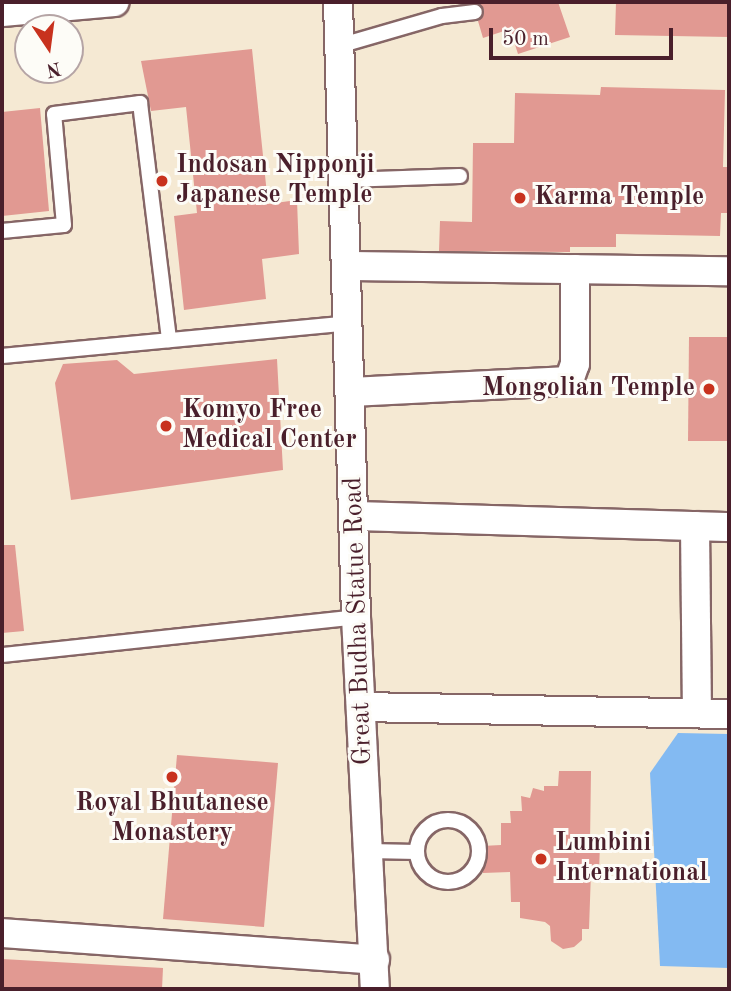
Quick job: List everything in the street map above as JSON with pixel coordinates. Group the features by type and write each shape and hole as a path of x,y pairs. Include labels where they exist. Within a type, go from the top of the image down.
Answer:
{"street":[{"path":"2,12 115,2"},
{"name":"Great Budha Statue Road","path":"338,2 346,180 356,617 375,989"},
{"path":"348,266 729,271"},
{"path":"351,391 569,381 575,364 575,269"},
{"path":"354,516 729,527"},
{"path":"695,526 697,713"},
{"path":"362,707 729,714"},
{"path":"2,933 375,960"}],"lane":[{"path":"342,45 440,9 475,12"},
{"path":"2,231 64,225 54,114 140,103 169,340"},
{"path":"346,180 460,176"},
{"path":"2,356 349,323"},
{"path":"2,655 356,617"},
{"path":"444,820 472,830 479,849 474,869 447,882 428,875 416,852 425,829 444,820"},
{"path":"369,851 416,852"}],"water":[{"path":"678,733 729,734 729,968 660,966 650,773"}],"building":[{"path":"471,2 558,2 570,37 518,54 510,29 483,38 478,21 484,10"},
{"path":"616,2 729,2 729,37 615,35"},
{"path":"252,49 268,204 297,200 299,254 262,259 266,299 184,310 174,216 197,213 186,107 151,111 141,61"},
{"path":"601,87 725,90 723,167 729,167 729,213 721,213 720,236 616,234 616,247 570,247 570,252 439,251 440,221 472,222 473,143 514,143 515,93 600,95"},
{"path":"40,108 49,211 2,216 2,112"},
{"name":"Mongolian Temple","path":"689,337 729,337 729,441 688,441"},
{"path":"277,359 283,470 71,500 55,383 63,364 117,360 134,374"},
{"path":"2,545 15,545 24,631 2,633"},
{"path":"177,755 278,763 264,927 163,919"},
{"name":"Lumbini International","path":"559,771 591,771 590,843 600,844 599,872 591,872 589,929 582,929 582,940 574,947 563,949 551,941 550,926 545,922 520,918 520,902 511,902 510,872 483,873 482,846 501,845 501,823 511,823 510,811 522,811 521,796 530,798 533,788 544,791 544,786 558,786"},
{"path":"2,959 163,968 162,989 2,989"}],"place":[{"name":"Indosan Nipponji Japanese Temple","path":"162,181"},
{"name":"Karma Temple","path":"520,198"},
{"name":"Mongolian Temple","path":"709,389"},
{"name":"Komyo Free Medical Center","path":"166,426"},
{"name":"Royal Bhutanese Monastery","path":"172,777"},
{"name":"Lumbini International","path":"541,859"}]}
